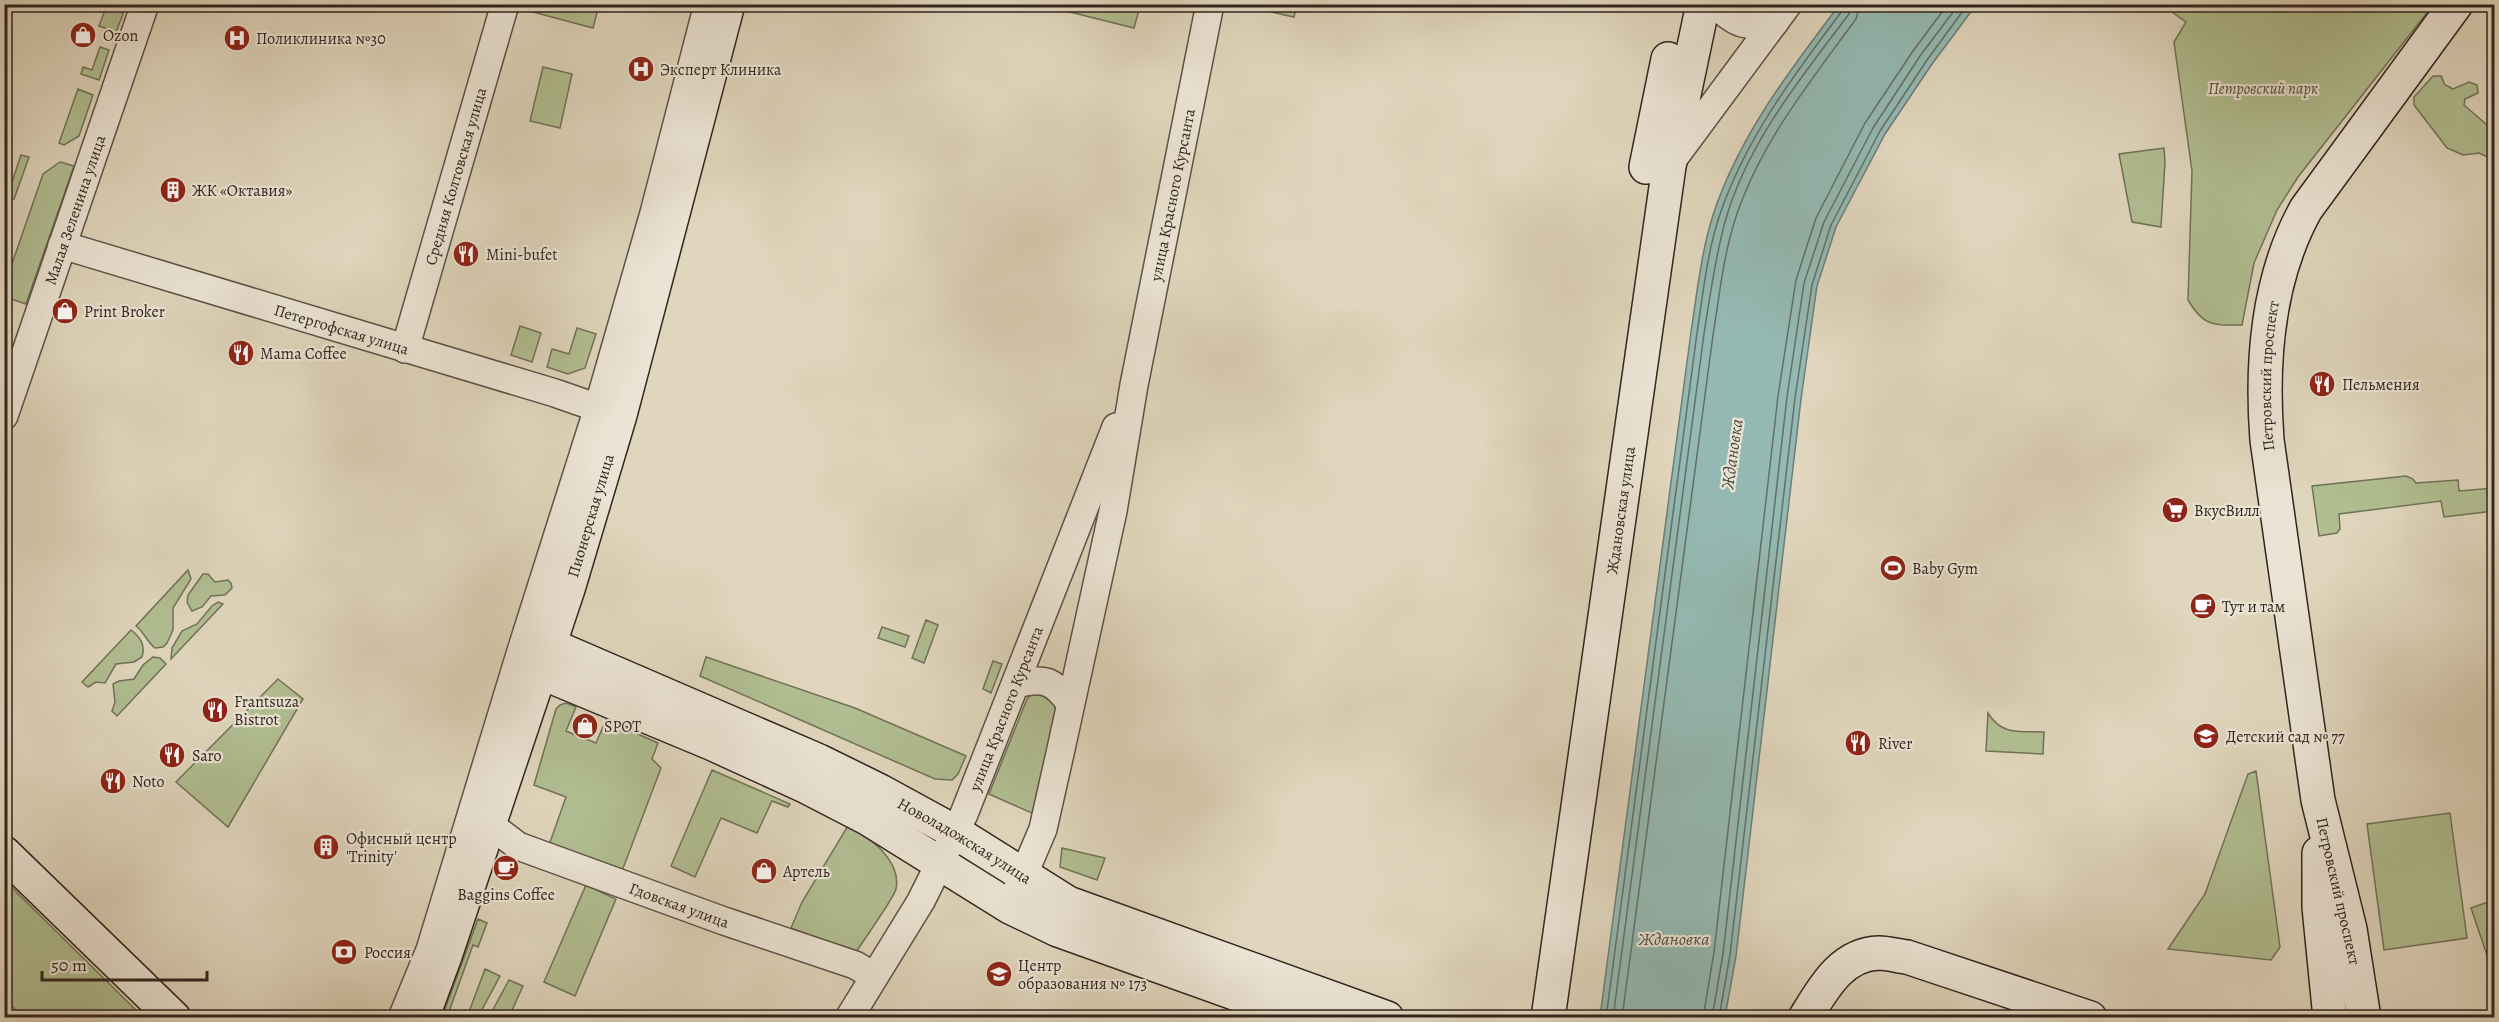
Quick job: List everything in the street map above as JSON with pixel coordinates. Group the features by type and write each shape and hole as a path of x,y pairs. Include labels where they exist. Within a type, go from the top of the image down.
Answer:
{"main road":[{"name":"Пионерская улица","path":"422,1017 489,824 728,4"},
{"name":"Ждановская улица","path":"1527,1017 1640,205 1655,118 1680,4"},
{"name":"Ждановская улица","path":"1548,1017 1669,166 1703,4"},
{"name":"Петровский проспект","path":"2364,1017 2350,928 2318,801 2267,440 2263,391 2266,342 2284,258 2298,223 2334,170 2456,4"},
{"name":"Новоладожская улица","path":"537,656 819,761 955,832 1068,903 1387,1017"},
{"name":"Новоладожская улица","path":"537,656 867,818 939,865 1010,907 1067,934 1304,1017"},
{"name":"Петровский проспект","path":"2318,801 2319,907 2330,1017"},
{"path":"4,853 174,1017"},
{"path":"1805,1017 1832,976 1853,960 1878,953 1907,957 2090,1017"},
{"path":"1834,1017 1835,1003 1851,984 1878,976 1902,977 2017,1017"}],"street":[{"name":"Малая Зеленина улица","path":"4,416 145,4"},
{"name":"Средняя Колтовская улица","path":"405,349 505,4"},
{"name":"Пионерская улица","path":"609,412 654,213 708,4"},
{"path":"1715,4 1739,24 1757,25 1782,13"},
{"name":"улица Красного Курсанта","path":"1010,907 1043,829 1113,511 1134,385 1205,6"},
{"path":"1669,166 1782,13"},
{"name":"Петергофская улица","path":"62,245 609,412"},
{"name":"улица Красного Курсанта","path":"849,1017 921,901 955,832 1134,385"},
{"name":"Пионерская улица","path":"402,1017 430,950 537,656"},
{"path":"1016,684 1035,679 1049,682 1061,691 1070,703"},
{"name":"Гдовская улица","path":"489,824 518,846 724,921 855,965 874,976"}],"green space":[{"path":"530,4 599,5 593,28 529,11"},
{"path":"1248,4 1297,5 1294,17 1248,7"},
{"path":"107,5 118,5 123,14 116,32 99,26"},
{"path":"1042,5 1129,5 1139,10 1134,28"},
{"name":"Петровский парк","path":"2162,5 2433,5 2298,177 2277,210 2254,263 2242,325 2210,323 2199,315 2188,300 2192,171 2174,42 2186,22"},
{"path":"100,47 109,50 99,80 81,74 83,67 92,70"},
{"path":"543,67 572,74 560,128 530,121"},
{"path":"2433,76 2441,76 2445,85 2453,89 2469,82 2477,85 2478,93 2465,99 2464,105 2494,131 2494,160 2479,153 2463,155 2447,148 2414,105 2414,97"},
{"path":"78,89 93,95 79,136 64,145 59,143"},
{"path":"2164,148 2161,227 2132,222 2119,154"},
{"path":"21,155 29,157 14,199 7,197"},
{"path":"60,162 74,166 26,304 5,297 5,284 43,174"},
{"path":"520,326 541,333 532,362 511,355"},
{"path":"577,328 596,334 585,368 568,374 547,367 552,349 569,354"},
{"path":"2406,476 2416,483 2458,480 2459,491 2494,488 2494,511 2444,517 2441,501 2339,514 2340,529 2337,533 2319,536 2312,486"},
{"path":"188,570 191,579 173,608 173,630 163,647 155,648 136,626"},
{"path":"203,574 208,574 215,582 228,580 232,588 225,595 211,596 202,607 192,611 187,602 188,595"},
{"path":"218,602 223,604 171,659 172,648 182,631 197,624"},
{"path":"926,620 938,625 924,663 912,658"},
{"path":"882,627 909,636 905,647 878,638"},
{"path":"131,630 141,642 142,657 134,662 116,664 105,683 96,682 88,687 82,682"},
{"path":"153,657 160,658 166,664 117,716 112,711 115,702 113,684 134,679 143,665"},
{"path":"706,657 855,708 966,756 958,774 952,780 935,779 700,676"},
{"path":"993,661 1002,664 991,693 983,689"},
{"path":"278,679 303,699 228,827 176,782"},
{"path":"1037,694 1052,699 1057,711 1034,814 989,794 1027,699"},
{"path":"566,703 576,707 566,731 596,743 606,720 658,743 652,759 661,768 622,871 549,845 566,797 534,785 556,709"},
{"path":"1988,713 1999,726 2006,729 2019,732 2044,732 2043,754 1986,751"},
{"path":"712,770 790,804 788,807 772,801 757,833 721,818 695,877 671,866"},
{"path":"2256,771 2280,947 2271,960 2168,949 2205,894 2248,774"},
{"path":"2450,813 2467,938 2384,950 2367,824"},
{"path":"849,824 882,851 889,859 897,878 894,894 856,952 791,928 802,902"},
{"path":"1062,848 1105,858 1097,880 1060,867"},
{"path":"4,881 143,1017 24,1017 5,1000"},
{"path":"586,885 616,899 575,996 544,982"},
{"path":"2494,900 2494,976 2471,908"},
{"path":"478,919 487,923 478,947 473,945 447,1017 442,1017"},
{"path":"485,969 500,976 478,1017 467,1017"},
{"path":"509,980 523,986 509,1017 489,1017"}],"water":[{"name":"Ждановка","path":"1840,4 1976,5 1932,64 1885,134 1836,227 1817,286 1801,399 1736,956 1725,1017 1600,1017 1691,332 1705,244 1724,186 1751,131 1785,79"}],"place":[{"name":"Ozon","path":"83,35"},
{"name":"Поликлиника №30","path":"237,38"},
{"name":"Эксперт Клиника","path":"641,69"},
{"name":"ЖК «Октавия»","path":"173,190"},
{"name":"Mini-bufet","path":"466,254"},
{"name":"Print Broker","path":"65,311"},
{"name":"Mama Coffee","path":"241,353"},
{"name":"Пельмения","path":"2322,384"},
{"name":"ВкусВилл","path":"2175,510"},
{"name":"Baby Gym","path":"1893,568"},
{"name":"Тут и там","path":"2203,606"},
{"name":"Frantsuza Bistrot","path":"215,710"},
{"name":"SPOT","path":"585,726"},
{"name":"Детский сад № 77","path":"2206,736"},
{"name":"River","path":"1858,743"},
{"name":"Saro","path":"172,755"},
{"name":"Noto","path":"113,781"},
{"name":"Офисный центр 'Trinity'","path":"326,847"},
{"name":"Baggins Coffee","path":"506,868"},
{"name":"Артель","path":"764,871"},
{"name":"Россия","path":"344,952"},
{"name":"Центр образования № 173","path":"999,974"}]}
